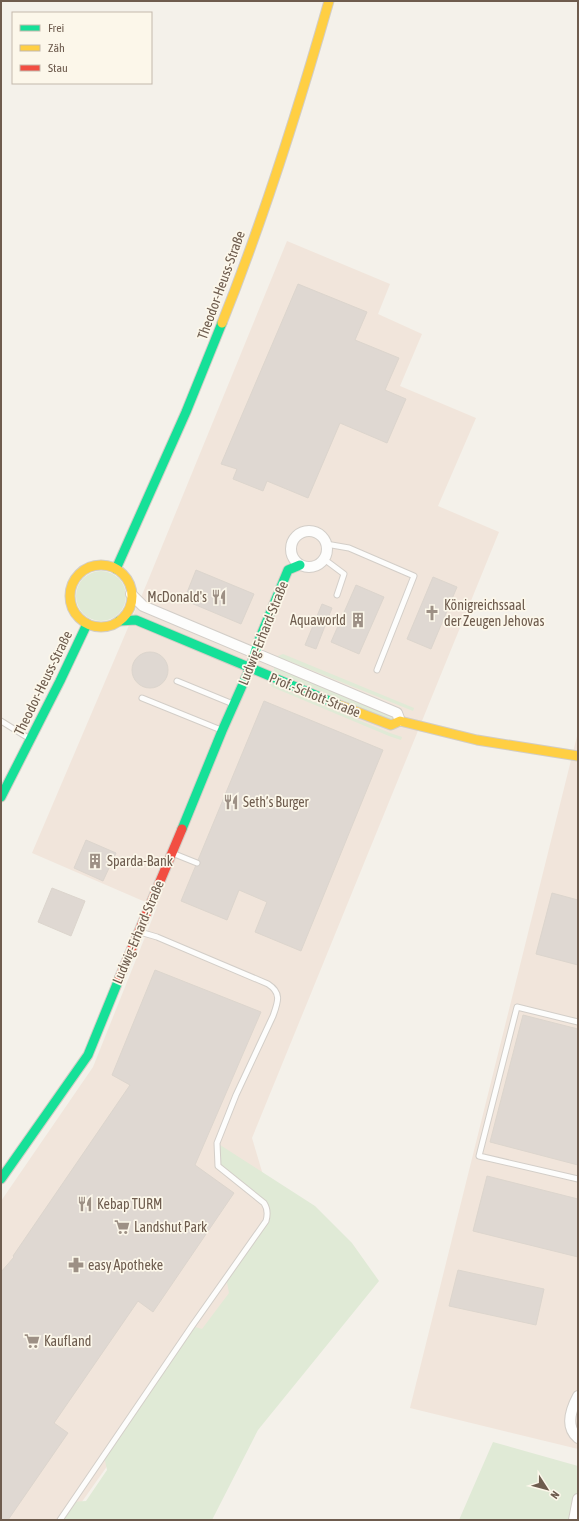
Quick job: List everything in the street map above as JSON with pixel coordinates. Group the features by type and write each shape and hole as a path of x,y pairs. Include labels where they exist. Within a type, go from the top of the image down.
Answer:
{"street":[{"name":"Theodor-Heuss-Straße","path":"119,621 103,626 87,624 76,615 70,595 74,582 82,571 95,566 109,566 116,569 208,360 241,275 292,125 329,1"},
{"path":"308,531 313,532 322,537 326,544 327,549 324,559 320,563 310,567 300,565 293,558 291,553 292,542 298,534 308,531"},
{"name":"Ludwig-Erhard-Straße","path":"1,1179 88,1054 138,931 250,668 254,652 288,570 300,565"},
{"path":"116,569 127,580 131,594 128,609 119,621"},
{"name":"Prof.-Schott-Straße","path":"131,594 143,606 397,713 400,721"},
{"name":"Prof.-Schott-Straße","path":"119,621 130,620 141,622 317,697 391,725 400,721 523,748 559,751 578,756"},
{"name":"Theodor-Heuss-Straße","path":"1,797 87,624"},
{"path":"578,1396 574,1404 570,1425 572,1433 578,1438"},
{"path":"574,1520 578,1499"}],"lane":[{"path":"326,544 349,548 414,576 377,670"},
{"path":"324,559 344,574 337,595"},
{"path":"177,681 234,704"},
{"path":"142,698 222,731"},
{"path":"1,721 31,739"},
{"path":"171,853 197,864"},
{"path":"60,1520 192,1326 266,1221 267,1208 264,1203 218,1166 217,1143 236,1095 278,1004 278,995 274,988 268,984 157,937 138,931"},
{"path":"578,1022 517,1007 479,1156 578,1179"}],"shaded area":[{"path":"287,241 390,284 378,314 422,334 400,386 476,418 438,506 499,532 252,1138 278,1225 69,1520 1,1520 1,1201 93,1067 157,907 32,853 147,583"},
{"path":"578,732 578,1449 410,1408"}],"green space":[{"path":"101,571 110,573 121,582 126,596 124,605 115,616 101,621 92,619 81,610 76,596 78,587 87,576"},
{"path":"283,654 414,708 413,711 289,661 284,662 280,660 278,656"},
{"path":"274,667 283,669 394,717 390,720 274,671"},
{"path":"268,681 278,687 402,737 401,740 272,687"},
{"path":"217,1143 315,1206 352,1243 379,1281 258,1430 212,1520 60,1520 71,1502 86,1501 107,1470 104,1456 192,1326 202,1329 229,1293 226,1277 262,1226 267,1209 218,1166"},
{"path":"493,1442 578,1466 578,1520 459,1520"}],"building":[{"path":"298,284 367,312 355,340 399,358 385,390 406,399 387,443 340,423 308,498 267,481 263,491 233,479 237,469 221,464"},
{"name":"McDonald's","path":"196,570 254,594 241,624 184,600"},
{"name":"Königreichssaal der Zeugen Jehovas","path":"433,577 457,587 431,649 407,639"},
{"name":"Aquaworld","path":"356,585 384,597 359,654 331,642"},
{"path":"322,604 332,608 316,649 305,645"},
{"path":"154,652 163,657 167,663 167,677 163,683 154,688 146,688 137,683 133,677 132,666 137,657 143,653"},
{"path":"264,701 383,750 301,951 255,932 267,902 239,890 227,920 181,901"},
{"name":"Sparda-Bank","path":"86,840 116,853 103,881 74,868"},
{"path":"52,888 85,901 71,936 38,922"},
{"path":"552,893 578,900 578,965 536,954"},
{"name":"Landshut Park","path":"155,970 261,1012 195,1165 234,1193 153,1312 138,1301 54,1423 68,1433 8,1520 1,1520 1,1272 14,1257 13,1256 130,1085 112,1075"},
{"path":"523,1015 578,1029 578,1165 490,1142"},
{"path":"487,1176 578,1199 578,1257 473,1231"},
{"path":"458,1270 544,1289 536,1325 449,1306"}],"traffic: fast":[{"path":"116,569 186,412 222,323"},
{"path":"182,829 222,731 250,668 259,640 288,570 300,565"},
{"path":"119,621 136,620 339,705"},
{"path":"1,797 87,624"},
{"path":"1,1179 88,1055 119,979"}],"traffic: slow":[{"path":"222,323 280,164 329,1"},
{"path":"101,565 113,568 123,574 129,584 132,596 129,608 123,618 113,624 101,627 89,624 79,618 73,608 70,596 73,584 79,574 89,568 101,565"},
{"path":"339,705 391,725 400,721 477,740 578,756"}],"traffic: jam":[{"path":"119,979 182,829"}],"place":[{"name":"McDonald's","path":"219,597"},
{"name":"Königreichssaal der Zeugen Jehovas","path":"432,613"},
{"name":"Aquaworld","path":"358,620"},
{"name":"Seth’s Burger","path":"231,802"},
{"name":"Sparda-Bank","path":"95,861"},
{"name":"Kebap TURM","path":"85,1204"},
{"name":"Landshut Park","path":"122,1227"},
{"name":"easy Apotheke","path":"76,1265"},
{"name":"Kaufland","path":"32,1341"}]}
